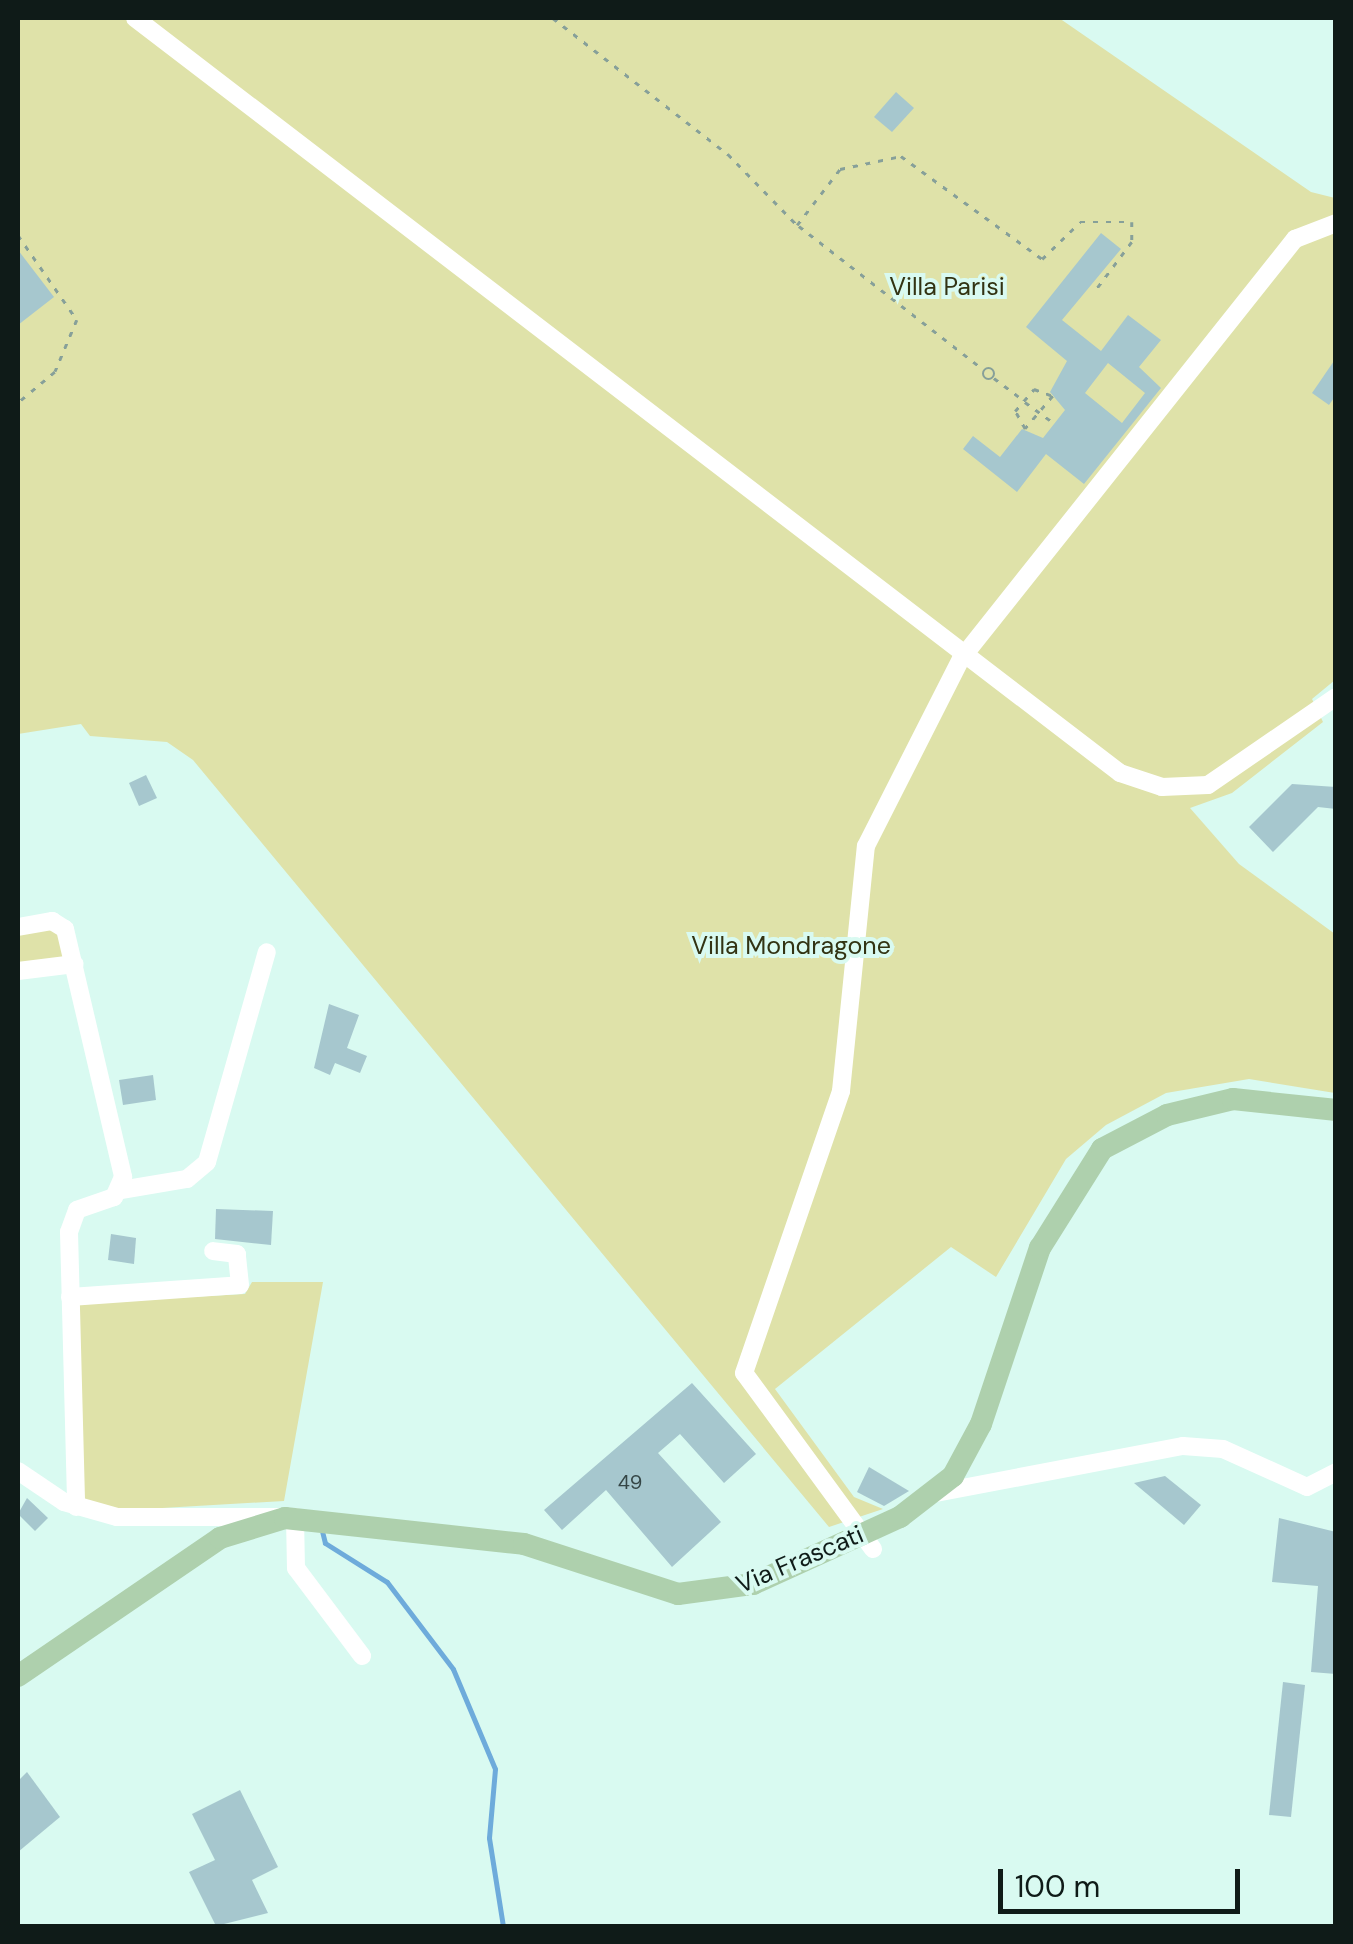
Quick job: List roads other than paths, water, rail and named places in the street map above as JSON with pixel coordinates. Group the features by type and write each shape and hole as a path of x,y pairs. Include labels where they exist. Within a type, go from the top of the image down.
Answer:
{"main road":[{"name":"Via Frascati","path":"18,1676 220,1538 295,1517 524,1544 639,1586 701,1595 746,1586 868,1542 936,1494 970,1450 1031,1268 1096,1154 1150,1122 1233,1099 1336,1110"}],"street":[{"path":"135,18 656,412 961,658 1120,772 1162,787 1222,780 1336,697"},
{"path":"868,1542 753,1392 744,1364 841,1091 866,846 961,658 1295,240 1336,223"},
{"path":"18,926 60,923 75,964 121,1190"},
{"path":"76,1507 70,1298 72,1217 121,1190 187,1180 206,1162 267,952"},
{"path":"18,972 75,964"},
{"path":"70,1298 240,1285 237,1254 213,1251"},
{"path":"936,1494 1192,1445 1223,1449 1300,1486 1319,1486 1336,1472"},
{"path":"18,1471 76,1507 139,1519 295,1517 296,1568 362,1656"}],"waterway":[{"path":"322,1531 325,1543 387,1582 453,1669 495,1769 489,1838 503,1926"}],"park label":[{"name":"Villa Parisi","path":"947,287"},
{"name":"Villa Mondragone","path":"791,946"}]}
